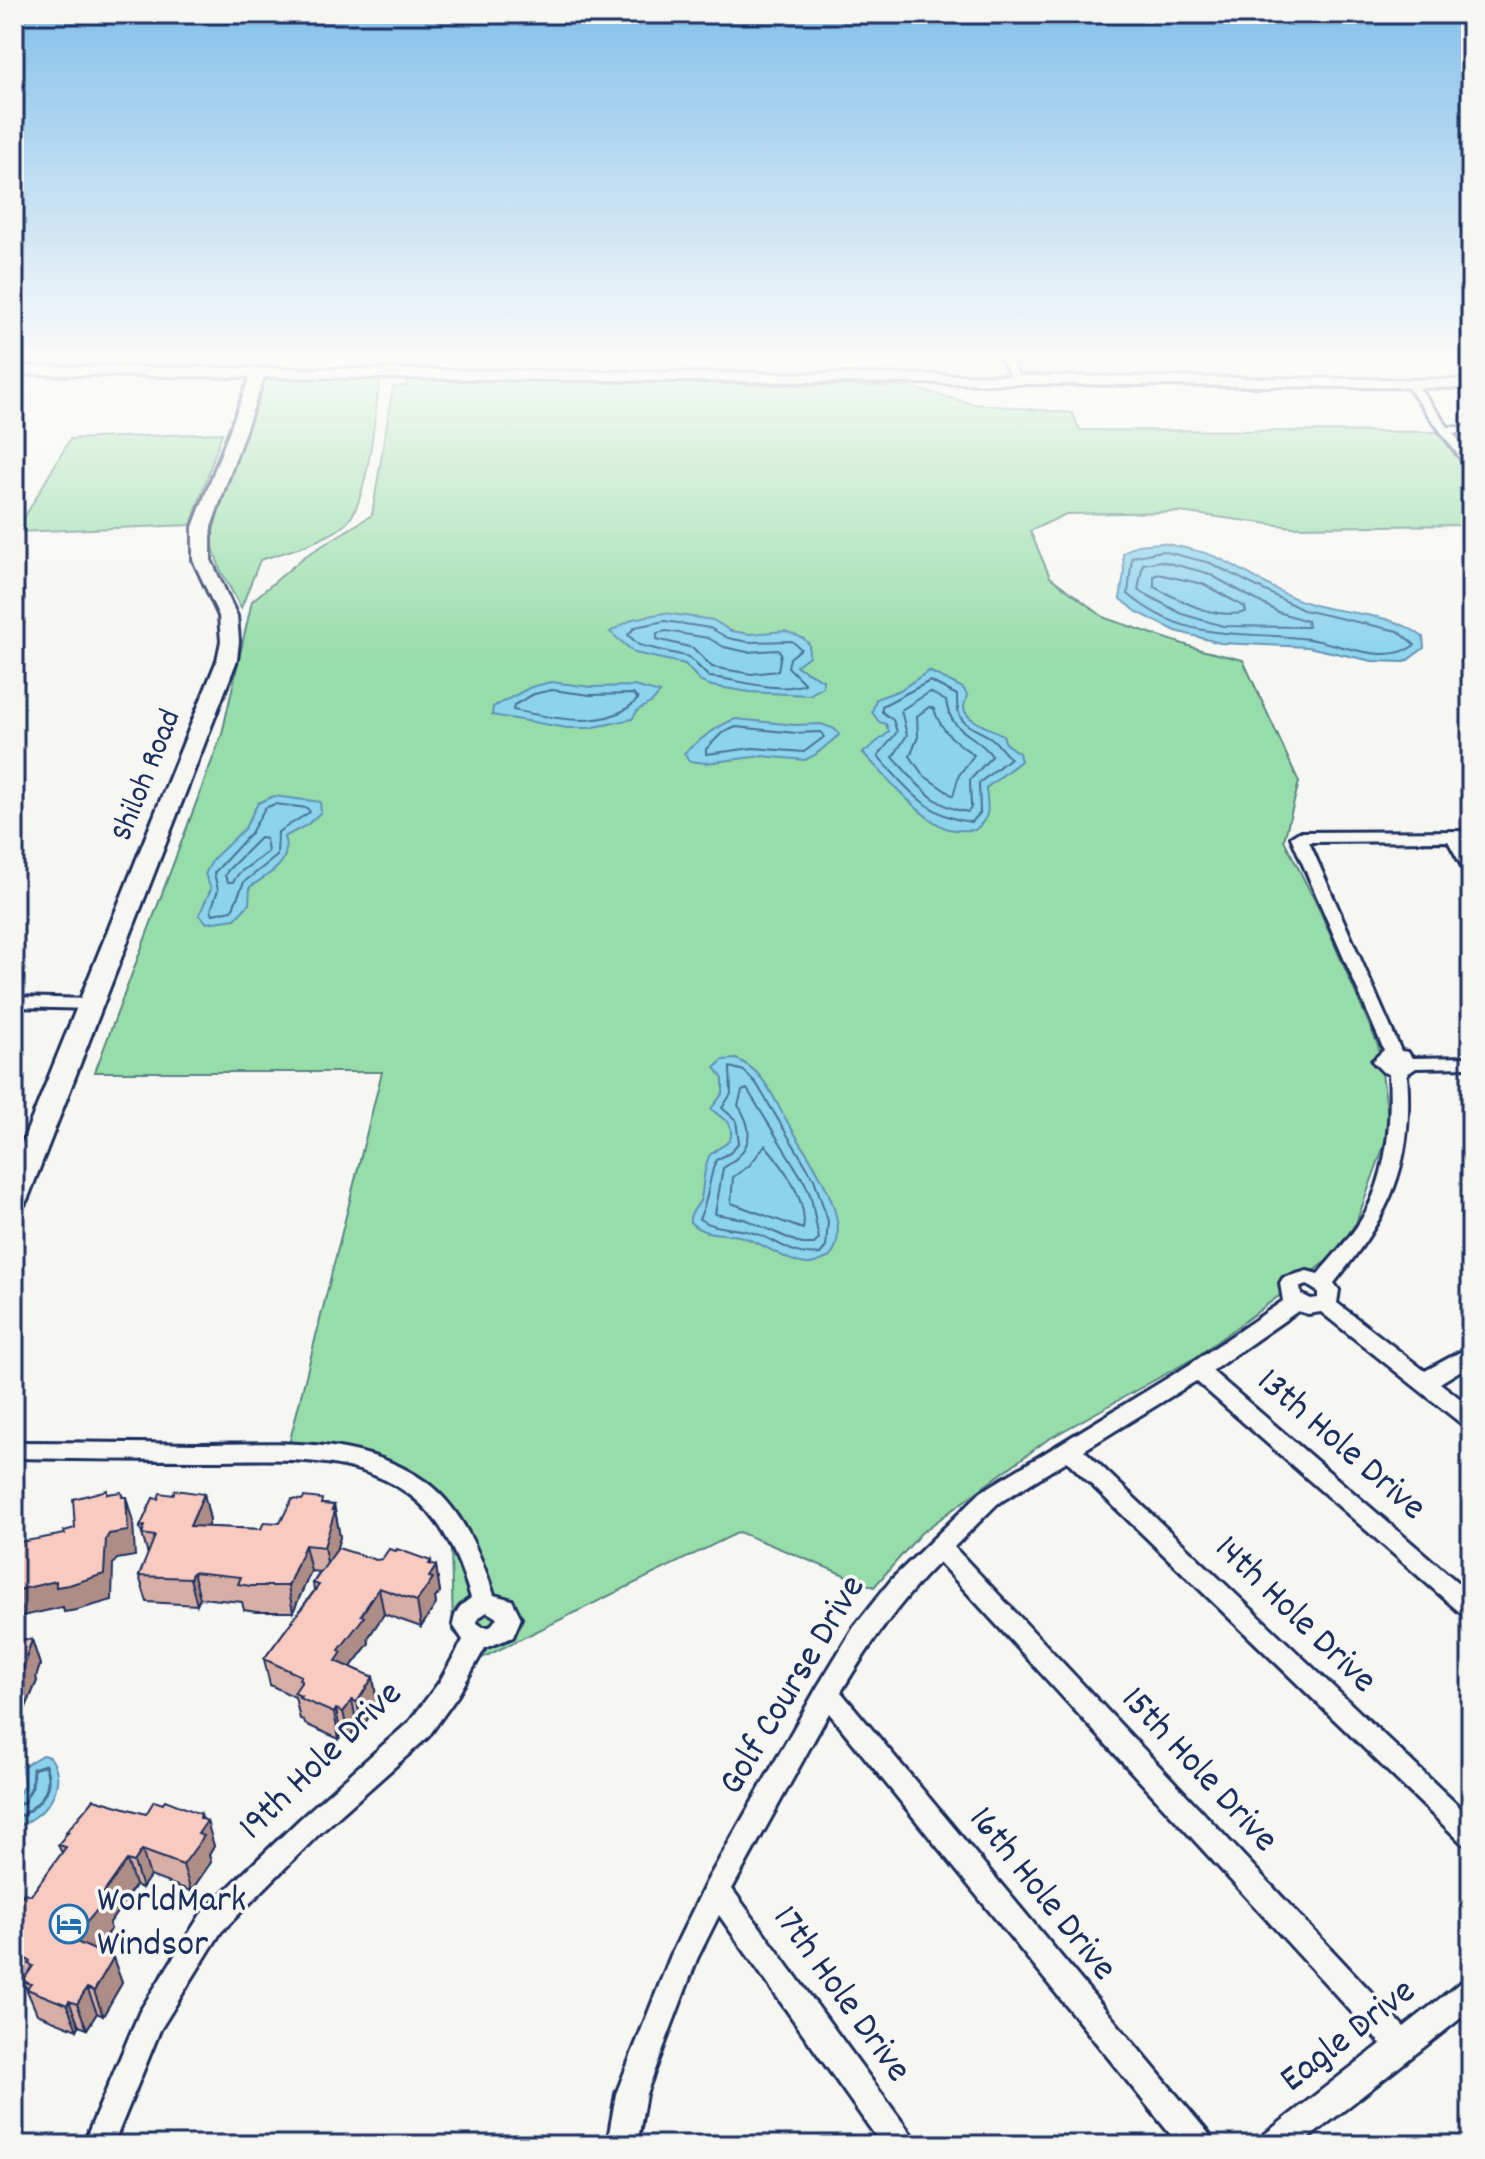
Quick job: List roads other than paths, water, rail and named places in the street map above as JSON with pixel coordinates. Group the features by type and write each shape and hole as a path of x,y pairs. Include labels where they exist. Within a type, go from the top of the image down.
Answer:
{"main road":[{"name":"Shiloh Road","path":"14,1198 227,660 228,616 202,560 202,527 227,459"}],"street":[{"path":"1453,836 1471,869"},
{"path":"1471,836 1299,837 1400,1062 1400,1118 1393,1165 1371,1220 1324,1294 1471,1419"},
{"path":"14,1002 92,1004"},
{"path":"1400,1062 1471,1062"},
{"name":"Golf Course Drive","path":"622,2145 631,2094 685,1955 717,1890 827,1693 863,1634 900,1586 989,1498 1197,1370 1296,1302 1308,1307 1324,1294"},
{"path":"1424,1382 1471,1354"},
{"name":"13th Hole Drive","path":"1197,1370 1471,1608"},
{"name":"14th Hole Drive","path":"1067,1448 1471,1835"},
{"name":"19th Hole Drive","path":"14,1450 300,1453 378,1467 404,1479 446,1517 464,1542 484,1602 504,1607 509,1618 499,1634 478,1637 449,1688 419,1729 309,1827 211,1923 150,2021 98,2145"},
{"name":"15th Hole Drive","path":"938,1546 1403,2047"},
{"name":"16th Hole Drive","path":"827,1693 1198,2145"},
{"name":"17th Hole Drive","path":"717,1890 900,2145"},
{"name":"Eagle Drive","path":"1276,2145 1471,1992"}],"water":[{"path":"1162,543 1216,557 1308,603 1400,624 1423,637 1424,648 1405,662 1372,661 1308,647 1220,643 1176,631 1137,612 1120,599 1123,553 1137,545"},
{"path":"664,613 713,620 731,631 750,634 785,631 803,638 809,644 809,656 796,666 823,680 823,687 809,695 750,692 712,686 701,682 685,664 635,653 610,632 633,619"},
{"path":"929,671 963,688 967,695 966,713 1003,735 1006,744 1019,753 1021,761 986,788 987,815 975,830 949,829 927,817 863,753 889,732 886,724 879,722 872,712 876,699 900,690"},
{"path":"551,682 591,687 634,686 660,693 638,710 632,719 590,728 567,728 492,715 493,707 531,687"},
{"path":"736,719 796,725 821,724 835,729 839,735 805,760 762,756 706,763 689,761 684,753 702,738"},
{"path":"274,796 320,802 321,812 307,825 284,837 286,846 282,861 250,887 249,904 235,919 207,923 199,915 211,889 205,874 213,859 245,828 258,803"},
{"path":"736,1059 762,1079 818,1171 838,1226 837,1243 830,1257 812,1264 798,1262 750,1240 708,1232 690,1222 701,1198 709,1156 731,1136 729,1123 711,1109 723,1093 723,1079 715,1067 723,1060"},
{"path":"42,1755 50,1757 56,1768 55,1790 44,1809 14,1827 14,1802 24,1785 22,1767"}],"place":[{"name":"WorldMark Windsor","path":"69,1924"}]}
